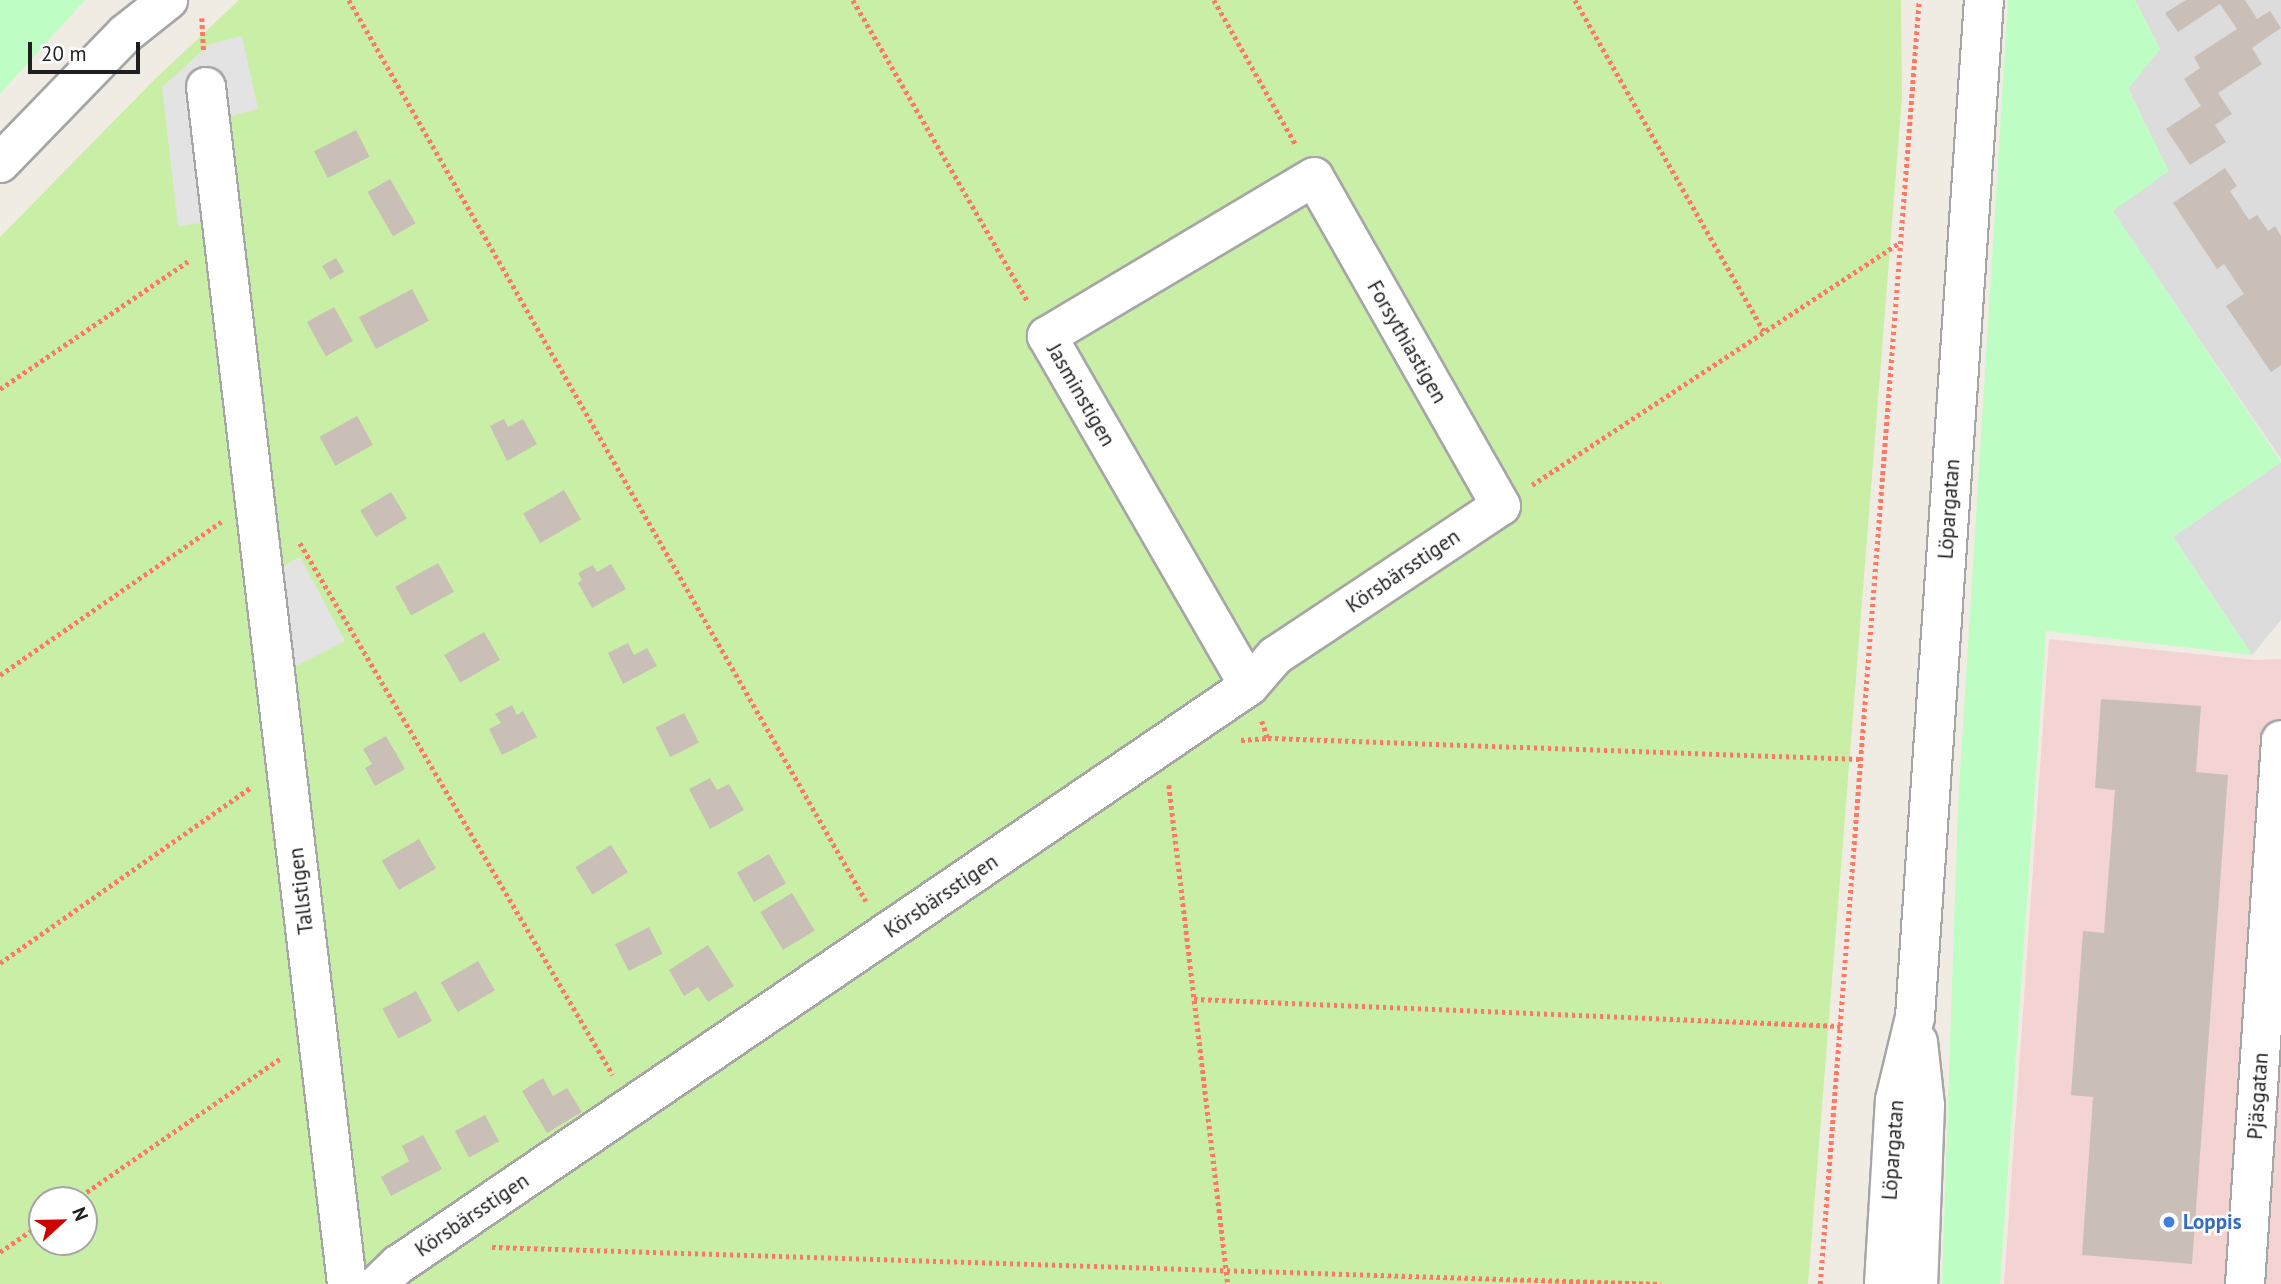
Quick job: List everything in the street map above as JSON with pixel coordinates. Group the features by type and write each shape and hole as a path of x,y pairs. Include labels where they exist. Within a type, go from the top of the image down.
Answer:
{"street":[{"name":"Löpargatan","path":"1884,1284 1895,1100 1915,1017 1984,0"},
{"path":"0,163 125,34 185,4"},
{"name":"Tallstigen","path":"206,87 347,1284"},
{"name":"Jasminstigen","path":"1250,686 1047,336 1314,177"},
{"name":"Forsythiastigen","path":"1314,177 1501,506"},
{"name":"Körsbärsstigen","path":"378,1284 398,1265 427,1245 1250,686 1275,656 1501,506"},
{"name":"Pjäsgatan","path":"2245,1284 2281,740"},
{"name":"Löpargatan","path":"1915,1017 1926,1104 1918,1284"}],"path":[{"path":"349,0 885,934"},
{"path":"853,0 1047,336"},
{"path":"1214,0 1314,177"},
{"path":"1575,0 1764,331"},
{"path":"1820,1284 1919,0"},
{"path":"185,4 206,87"},
{"path":"0,389 224,237"},
{"path":"1501,506 1900,243"},
{"path":"0,675 255,498"},
{"path":"299,541 631,1107"},
{"path":"1250,686 1268,738 1861,759"},
{"path":"1164,744 1228,1284"},
{"path":"0,963 286,763"},
{"path":"1194,999 1840,1026"},
{"path":"95,1186 317,1032"},
{"path":"0,1252 28,1233"},
{"path":"427,1245 1660,1284"}],"shaded area":[{"path":"2135,0 2281,0 2281,459 2112,211 2168,171 2128,88 2160,49"},
{"path":"242,36 258,109 227,117 210,222 178,226 162,87 210,44"},
{"path":"2281,462 2281,620 2252,655 2173,537"},
{"path":"300,557 345,641 292,668 280,568"},
{"path":"2049,639 2255,660 2281,659 2281,1284 2004,1284"}],"green space":[{"path":"0,0 85,0 0,94"},
{"path":"239,0 1901,0 1902,97 1808,1284 0,1284 0,237 153,81"},
{"path":"2008,0 2135,0 2160,49 2128,89 2169,171 2113,211 2281,462 2173,537 2252,655 2046,631 2000,1284 1942,1284 1958,806"}],"building":[{"path":"2186,0 2245,0 2257,19 2270,11 2281,28 2252,48 2262,64 2218,93 2232,114 2215,125 2226,142 2190,165 2166,129 2201,106 2184,79 2200,68 2194,57 2237,29 2220,4 2178,32 2165,13"},
{"path":"356,130 370,157 328,178 314,151"},
{"path":"2225,168 2237,186 2230,191 2249,220 2257,215 2268,231 2275,226 2281,236 2281,365 2271,372 2226,306 2244,294 2224,264 2217,269 2173,203"},
{"path":"390,179 416,223 393,236 367,192"},
{"path":"336,258 344,272 330,280 322,266"},
{"path":"412,289 429,321 376,349 359,317"},
{"path":"334,307 353,341 326,356 307,322"},
{"path":"357,416 373,445 335,466 319,437"},
{"path":"504,419 508,427 523,419 537,444 507,461 490,426"},
{"path":"564,490 581,519 540,543 523,514"},
{"path":"391,492 407,519 376,537 360,511"},
{"path":"438,563 454,592 411,616 395,587"},
{"path":"611,564 626,589 592,608 578,583 582,580 578,573 593,565 597,572"},
{"path":"484,632 500,660 460,683 444,655"},
{"path":"628,643 634,655 647,648 657,666 623,684 608,653"},
{"path":"2101,699 2201,706 2196,772 2228,775 2192,1264 2082,1255 2093,1097 2071,1095 2083,931 2104,933 2115,790 2095,788"},
{"path":"512,705 517,715 523,711 537,737 502,755 489,729 501,723 495,714"},
{"path":"684,713 699,742 670,757 655,728"},
{"path":"386,736 405,769 375,786 365,768 372,764 363,749"},
{"path":"710,778 717,790 729,784 744,810 710,829 689,789"},
{"path":"419,839 436,868 399,890 382,860"},
{"path":"611,845 628,872 592,894 575,867"},
{"path":"769,854 786,883 754,902 737,872"},
{"path":"792,893 815,931 783,950 760,912"},
{"path":"649,927 663,954 629,971 615,944"},
{"path":"708,945 734,986 708,1002 698,987 684,996 669,970"},
{"path":"478,961 495,990 458,1012 441,982"},
{"path":"416,991 432,1021 398,1039 382,1009"},
{"path":"543,1078 553,1096 567,1088 582,1112 547,1133 522,1091"},
{"path":"485,1115 499,1141 469,1157 455,1131"},
{"path":"423,1135 442,1169 391,1196 381,1177 409,1161 402,1146"}],"place":[{"name":"Loppis","path":"2169,1222"}]}
